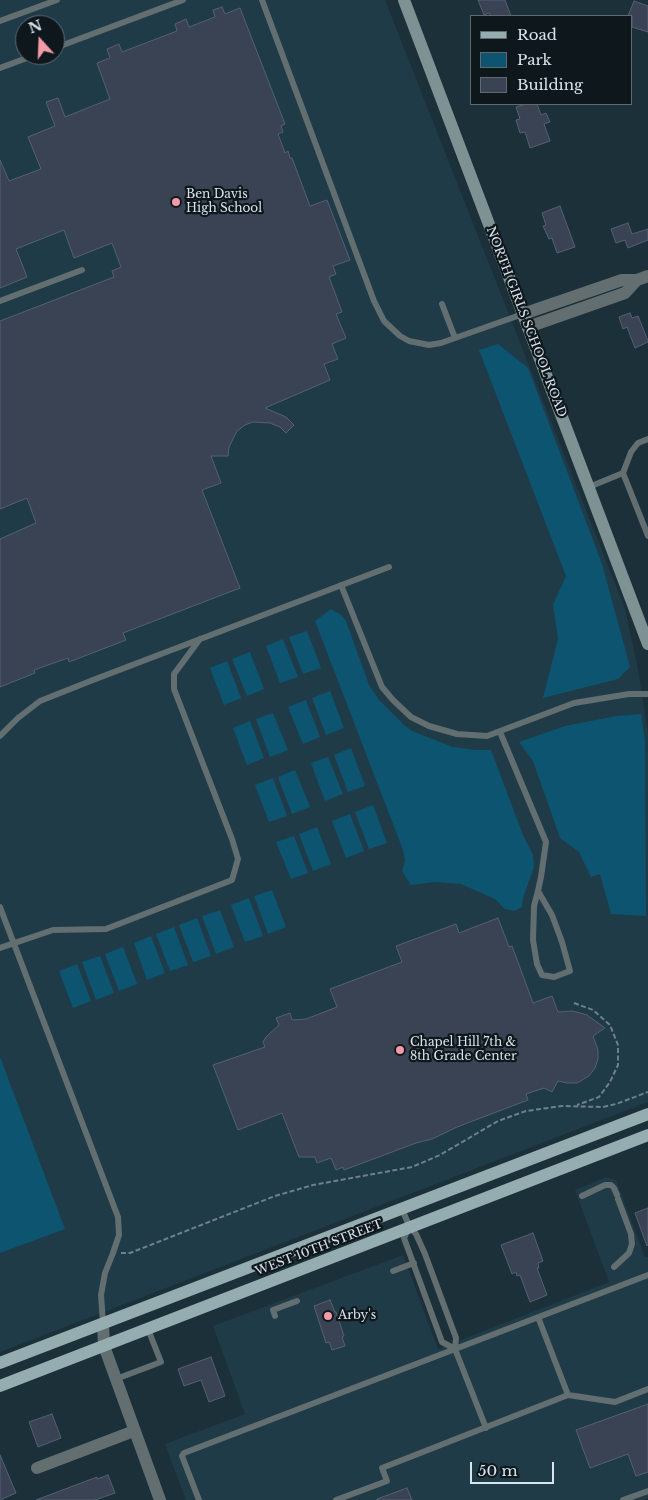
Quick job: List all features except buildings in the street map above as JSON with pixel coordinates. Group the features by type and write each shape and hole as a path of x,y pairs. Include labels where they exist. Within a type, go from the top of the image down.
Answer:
{"main road":[{"name":"NORTH GIRLS SCHOOL ROAD","path":"404,0 648,644"},
{"name":"WEST 10TH STREET","path":"0,1363 648,1114"},
{"name":"WEST 10TH STREET","path":"0,1386 648,1135"}],"street":[{"path":"523,314 622,280 642,278"},
{"path":"528,327 625,292 642,278"},
{"path":"103,1324 104,1346 160,1500"},
{"path":"37,1468 134,1431"}],"lane":[{"path":"0,21 57,0"},
{"path":"65,44 183,0"},
{"path":"262,0 371,292 384,321 400,336 428,345 455,338 523,314"},
{"path":"0,68 15,62"},
{"path":"0,301 82,270"},
{"path":"442,304 455,338"},
{"path":"648,439 638,443 630,452 623,473 648,536"},
{"path":"589,487 623,473"},
{"path":"0,736 18,718 40,702 389,567"},
{"path":"341,585 382,687 411,717 430,726 457,734 488,736 574,703 629,694 648,694"},
{"path":"0,948 53,930 106,929 232,880 238,860 232,839 174,690 174,674 200,639"},
{"path":"500,732 546,842 541,877 534,906 533,940 542,975 554,976 570,971 552,915 538,891"},
{"path":"0,907 118,1217 119,1235 105,1273 101,1295 103,1324"},
{"path":"582,1196 605,1185 611,1185 618,1197 631,1234 632,1244 629,1253 614,1267"},
{"path":"402,1208 410,1228 416,1234 422,1247 456,1338 455,1349 486,1428"},
{"path":"410,1228 404,1238 442,1342 455,1349"},
{"path":"393,1271 414,1263"},
{"path":"198,1500 182,1456 184,1453 648,1275"},
{"path":"275,1316 272,1310 297,1301"},
{"path":"538,1317 568,1396"},
{"path":"116,1379 161,1362 148,1329"},
{"path":"336,1500 387,1481 382,1468 568,1396 615,1402 648,1390"},
{"path":"623,1500 648,1491"}],"path":[{"path":"574,1003 593,1010 610,1025 618,1045 618,1065 610,1082 599,1097 575,1106"},
{"path":"113,1253 130,1253 275,1196 313,1185 412,1167 440,1155 498,1121 526,1111 562,1106 602,1107 648,1092"}],"shaded area":[{"path":"0,0 385,0 625,609 637,664 648,732 648,1102 0,1352"},
{"path":"606,1177 616,1180 645,1257 648,1257 648,1498 643,1500 186,1500 165,1444 245,1414 213,1326 403,1255 438,1349 609,1282 575,1190"}],"green space":[{"path":"498,344 528,368 602,564 630,667 618,679 543,698 558,639 553,605 566,576 479,350"},
{"path":"331,609 340,614 346,621 369,685 379,700 404,725 412,731 453,747 491,750 523,835 533,855 534,867 523,898 522,907 514,911 505,909 495,899 461,884 435,882 411,885 402,871 405,861 403,850 315,621"},
{"path":"307,631 321,668 303,674 289,637"},
{"path":"283,639 298,677 280,683 266,646"},
{"path":"250,652 264,689 247,696 232,659"},
{"path":"227,661 241,698 224,705 210,668"},
{"path":"330,691 344,728 326,735 312,698"},
{"path":"306,700 320,737 303,744 288,707"},
{"path":"273,713 288,750 270,757 256,719"},
{"path":"641,714 645,740 646,916 611,914 600,874 591,877 579,852 560,838 533,761 519,742 565,726 616,716"},
{"path":"250,721 264,758 247,765 233,728"},
{"path":"351,748 365,786 348,792 334,755"},
{"path":"328,757 343,794 325,801 311,763"},
{"path":"295,770 310,807 292,814 278,777"},
{"path":"273,778 287,816 269,822 255,785"},
{"path":"373,805 387,843 369,849 355,812"},
{"path":"350,814 364,851 346,858 332,821"},
{"path":"317,827 331,864 313,871 299,834"},
{"path":"294,836 308,873 291,879 276,842"},
{"path":"272,890 286,927 268,934 254,896"},
{"path":"249,898 263,936 245,942 231,905"},
{"path":"220,910 234,947 216,954 202,916"},
{"path":"197,918 211,956 193,962 179,925"},
{"path":"174,927 188,965 170,971 156,934"},
{"path":"151,936 165,973 147,980 134,943"},
{"path":"123,947 137,984 119,991 105,954"},
{"path":"100,956 114,993 96,1000 82,962"},
{"path":"77,964 91,1001 73,1008 59,971"},
{"path":"0,1057 65,1229 0,1253"}],"place":[{"name":"Ben Davis High School","path":"176,202"},
{"name":"Chapel Hill 7th & 8th Grade Center","path":"400,1050"},
{"name":"Arby's","path":"328,1316"}]}
